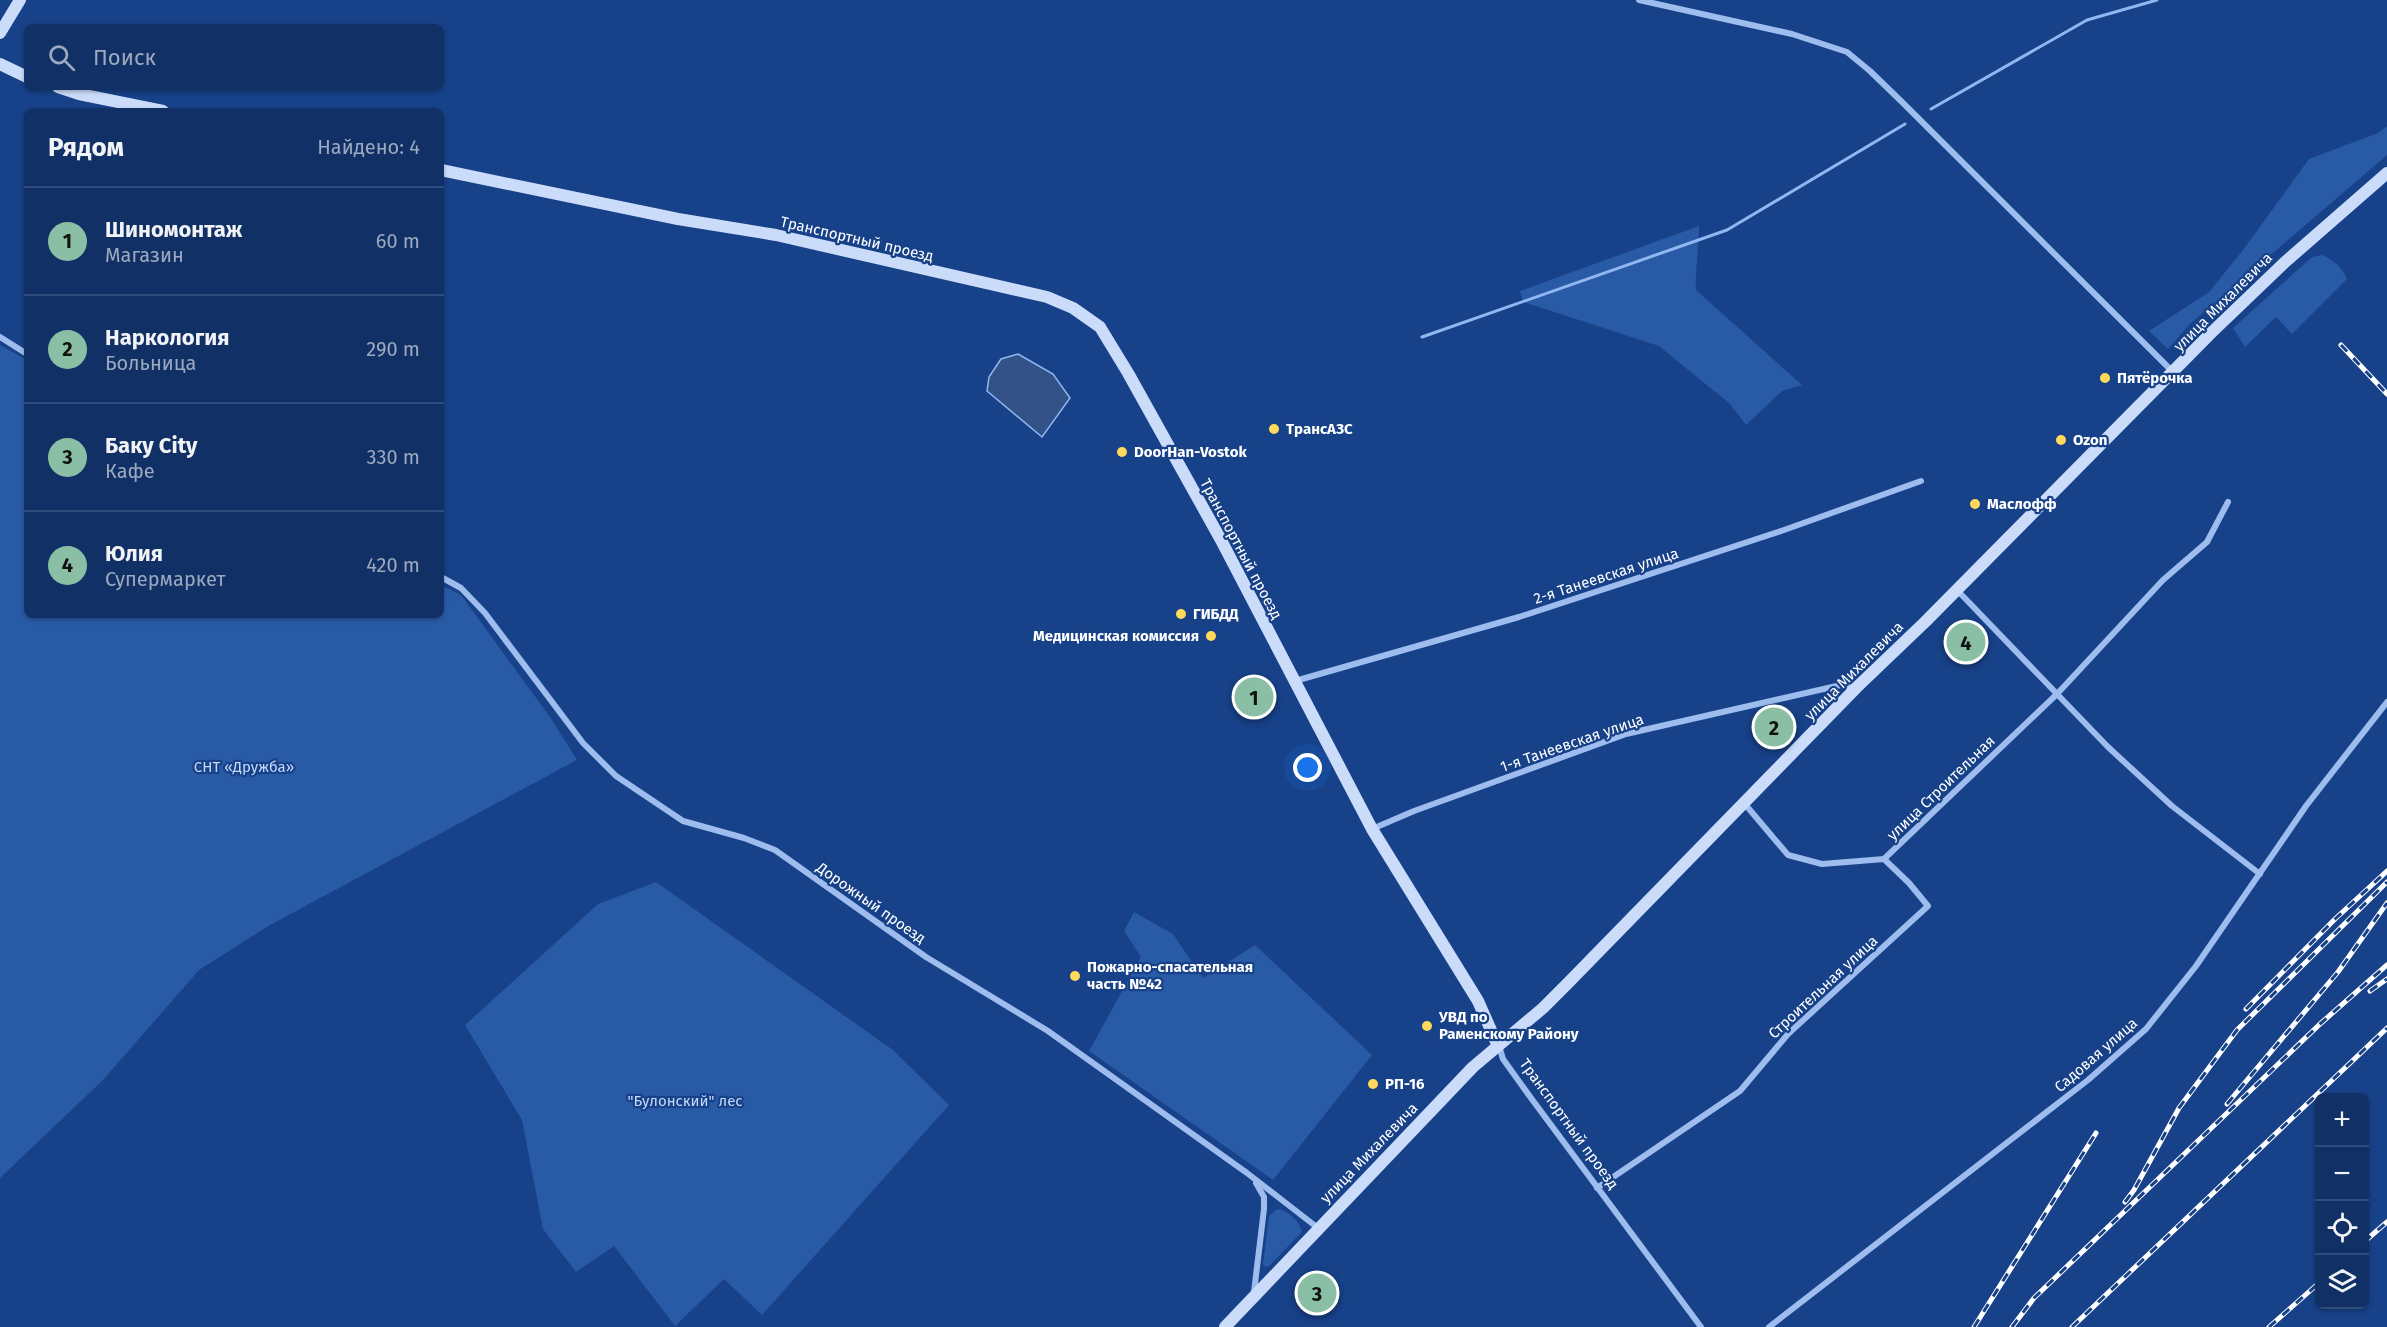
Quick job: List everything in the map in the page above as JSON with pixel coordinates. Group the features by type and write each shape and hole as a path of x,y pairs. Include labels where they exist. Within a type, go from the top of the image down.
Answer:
{"main road":[{"path":"0,33 20,0"},
{"path":"0,64 24,76"},
{"path":"67,90 148,108"},
{"name":"Транспортный проезд","path":"444,171 678,219 776,235 1047,297 1089,317 1100,327 1128,373 1221,540 1372,830 1478,1001 1498,1046"},
{"name":"улица Михалевича","path":"1225,1327 1473,1067 1569,982 1857,687 2174,373 2211,333 2284,263 2387,173"}],"street":[{"path":"1639,0 1792,34 1847,52 1902,102 2174,373"},
{"path":"0,337 24,352"},
{"name":"2-я Танеевская улица","path":"1294,681 1520,617 1784,530 1921,481"},
{"name":"улица Строительная","path":"1744,803 1788,855 1822,864 1884,859 2056,694 2163,580 2207,542 2228,502"},
{"name":"Дорожный проезд","path":"444,580 461,588 485,613 583,743 616,776 683,821 724,832 775,850 926,957 1048,1031 1247,1173 1318,1228"},
{"path":"1956,589 2056,694 2172,806 2260,874"},
{"name":"1-я Танеевская улица","path":"1372,830 1414,811 1626,734 1841,685 1857,687"},
{"name":"Садовая улица","path":"1769,1327 2088,1080 2146,1029 2196,966 2306,806 2387,702"},
{"name":"Строительная улица","path":"1597,1188 1740,1091 1788,1034 1928,906 1909,883 1884,859"},
{"name":"Транспортный проезд","path":"1498,1046 1503,1059 1701,1327"},
{"path":"1247,1173 1260,1188 1264,1197 1263,1227 1253,1298"}],"green space":[{"path":"2387,126 2387,155 2190,324 2168,349 2149,331 2209,292 2243,250 2309,159 2378,133"},
{"path":"1699,226 1696,290 1802,385 1782,391 1746,425 1730,404 1659,346 1523,302 1520,291"},
{"path":"2322,255 2337,264 2347,279 2292,334 2276,317 2245,347 2233,328 2312,257"},
{"name":"СНТ «Дружба»","path":"0,345 24,358 24,618 444,618 444,586 461,595 550,717 577,760 270,925 199,970 103,1080 0,1178"},
{"name":"\"Булонский\" лес","path":"656,882 893,1050 949,1105 762,1315 724,1279 675,1326 614,1246 576,1272 543,1229 522,1120 465,1025 598,904"},
{"path":"1134,912 1173,934 1203,978 1255,945 1372,1055 1273,1180 1089,1051 1141,957 1124,931"},
{"path":"1277,1209 1293,1217 1302,1232 1269,1266 1265,1267 1263,1264 1269,1216"}],"shaded area":[{"path":"1018,354 1053,374 1070,398 1042,437 987,391 989,377 1001,359"}],"waterway":[{"path":"1931,109 2087,20 2157,0"},
{"path":"1422,337 1727,230 1905,124"}],"railway":[{"path":"2341,345 2387,394"},
{"path":"2246,1009 2335,919 2387,871"},
{"path":"2125,1202 2134,1190 2179,1108 2237,1030 2387,882"},
{"path":"2227,1104 2338,972 2387,903"},
{"path":"2012,1327 2034,1298 2320,1024 2387,965"},
{"path":"2370,991 2387,979"},
{"path":"2072,1327 2387,1028"},
{"path":"1974,1327 2096,1133"},
{"path":"2369,1238 2387,1222"},
{"path":"2269,1327 2315,1286"}],"place":[{"name":"Пятёрочка","path":"2105,378"},
{"name":"ТрансАЗС","path":"1274,429"},
{"name":"Ozon","path":"2061,440"},
{"name":"DoorHan-Vostok","path":"1122,452"},
{"name":"Маслофф","path":"1975,504"},
{"name":"ГИБДД","path":"1181,614"},
{"name":"Медицинская комиссия","path":"1211,636"},
{"name":"Юлия","path":"1966,642"},
{"name":"Шиномонтаж","path":"1254,697"},
{"name":"Наркология","path":"1774,727"},
{"name":"Пожарно-спасательная часть №42","path":"1075,976"},
{"name":"УВД по Раменскому Району","path":"1427,1026"},
{"name":"РП-16","path":"1373,1084"},
{"name":"Баку City","path":"1317,1293"}]}
